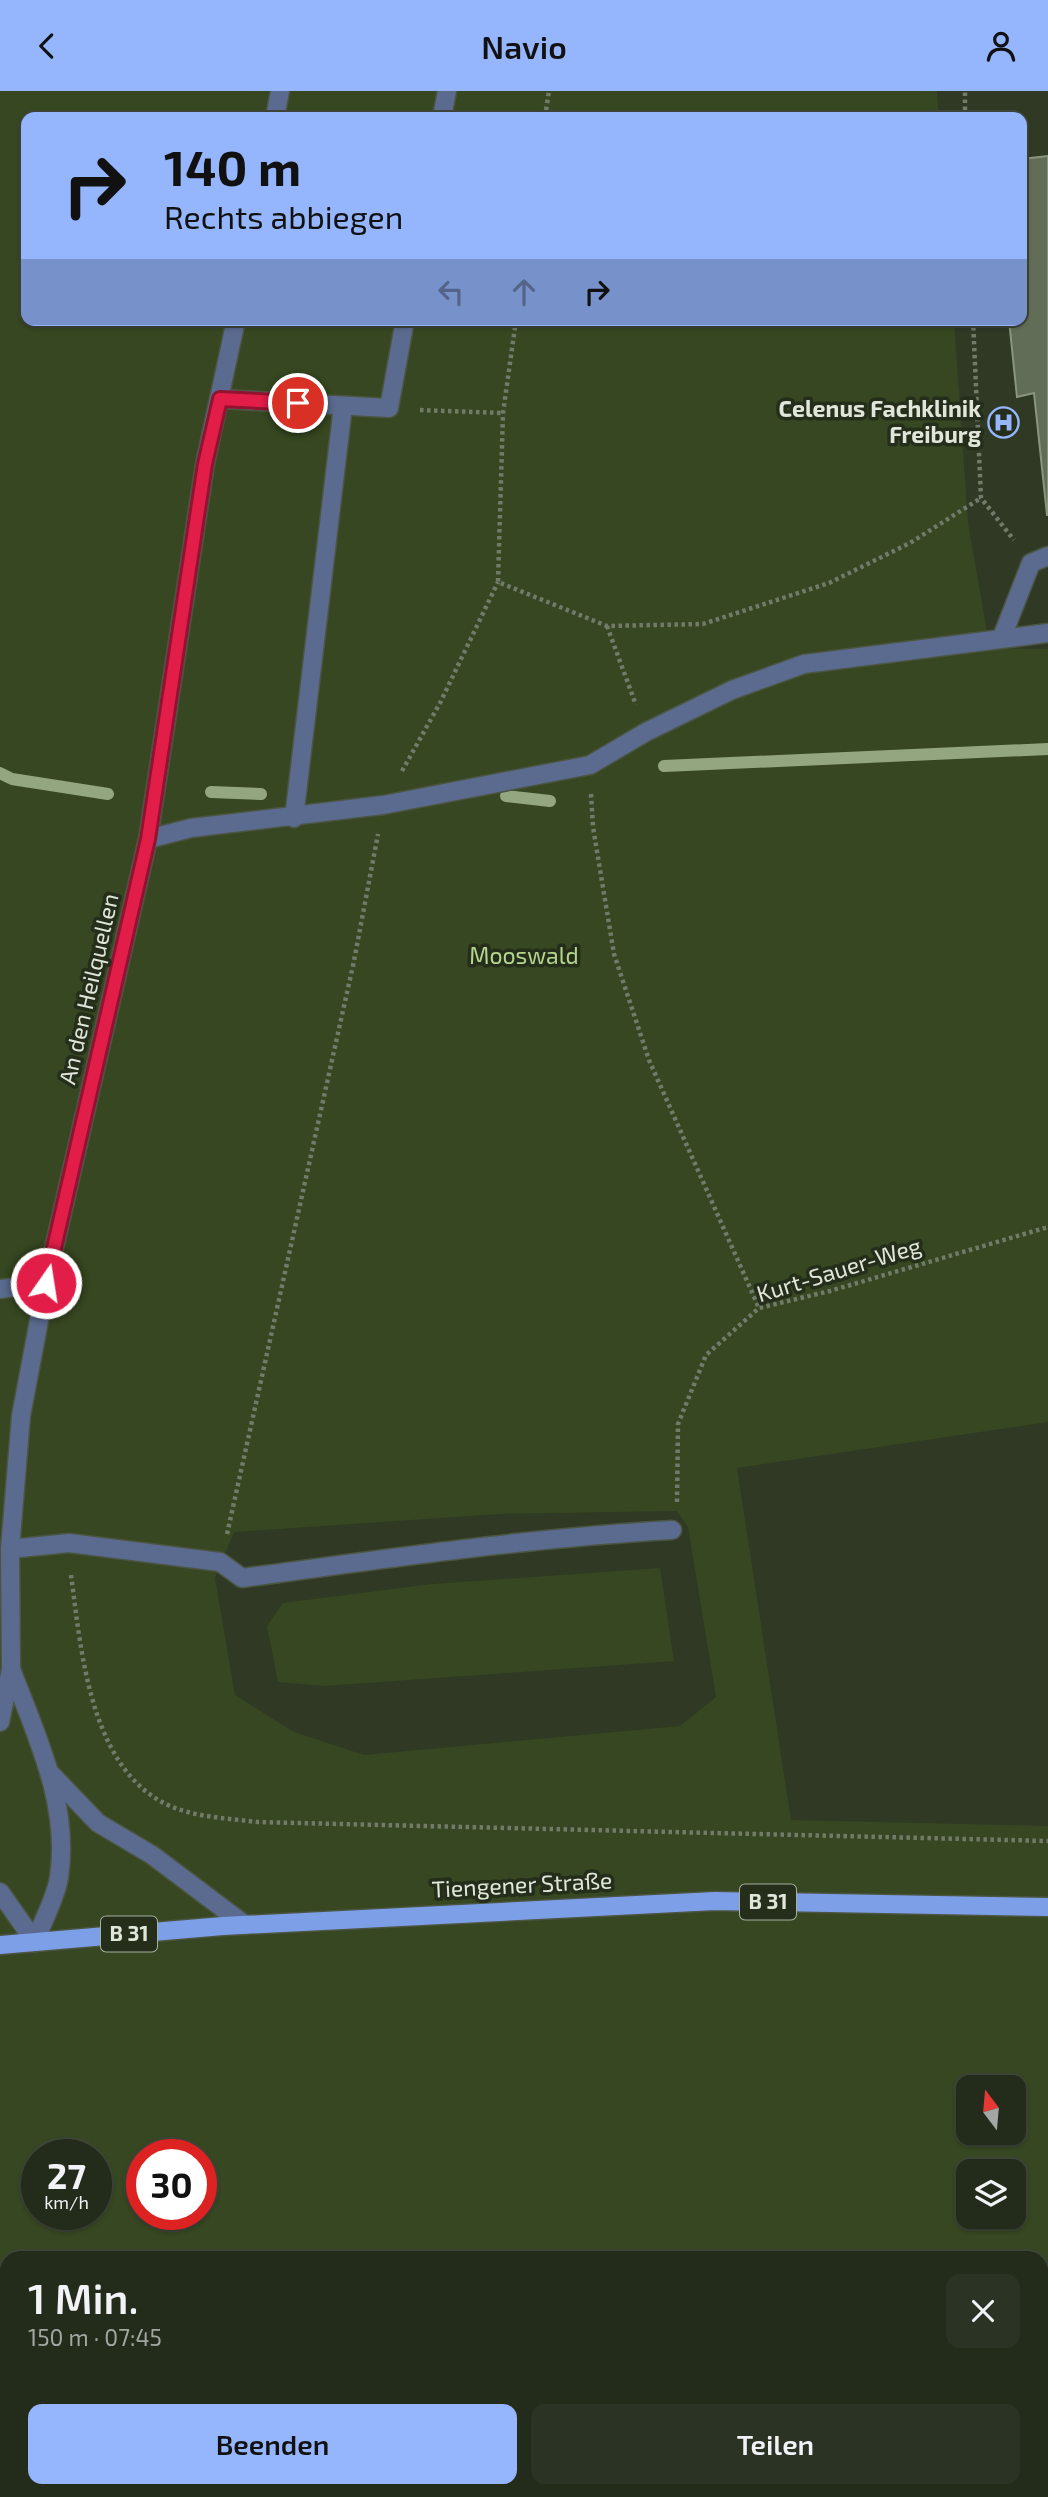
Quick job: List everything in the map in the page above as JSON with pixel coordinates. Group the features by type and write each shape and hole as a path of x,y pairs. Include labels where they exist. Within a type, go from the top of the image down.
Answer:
{"main road":[{"name":"Tiengener Straße","path":"0,1945 245,1925 715,1901 1048,1907"}],"street":[{"path":"276,112 280,91"},
{"path":"443,112 447,91"},
{"name":"An den Heilquellen","path":"0,1722 11,1669 10,1549 21,1416 46,1283 148,839 205,464 235,326"},
{"path":"220,399 389,408 404,326"},
{"path":"294,818 343,406"},
{"path":"1002,637 1040,560"},
{"path":"148,839 191,828 294,818 383,805 590,765 646,732 732,690 804,664 1048,633"},
{"path":"0,1289 46,1283"},
{"path":"10,1549 69,1542 220,1562 242,1578 590,1534 671,1530"},
{"name":"An den Heilquellen","path":"11,1669 50,1773 61,1831 59,1878 35,1942"},
{"name":"An den Heilquellen","path":"50,1773 98,1823 152,1856 245,1925"},
{"path":"0,1892 35,1942"}],"path":[{"path":"546,112 549,91"},
{"path":"964,112 965,91"},
{"path":"220,1562 354,961 383,805 440,703 498,582 503,413 515,326"},
{"path":"973,326 981,498 1040,560"},
{"path":"389,408 503,413"},
{"path":"498,582 607,627 703,624 829,583 910,543 981,498"},
{"path":"607,627 646,732"},
{"path":"590,765 593,827 614,954 649,1060 759,1308"},
{"name":"Kurt-Sauer-Weg","path":"671,1530 677,1511 678,1424 706,1355 759,1308 830,1291 1048,1227"},
{"path":"69,1542 82,1649 97,1715 119,1766 146,1793 186,1812 257,1822 1048,1841"}],"green space":[{"name":"Mooswald","path":"0,91 937,91 939,112 21,112 21,326 954,326 968,523 990,648 1048,649 1048,1422 737,1468 791,1820 1048,1826 1048,2251 0,2251","holes":["677,1511 688,1527 716,1697 680,1726 364,1755 294,1732 235,1695 215,1578 234,1532 500,1514"]},
{"path":"660,1568 674,1661 325,1686 278,1682 267,1626 283,1603 432,1584"}],"building":[{"path":"1048,156 1048,515 1034,393 1017,397 1010,326 1027,326 1027,158"}],"waterway":[{"path":"664,766 1048,749"},
{"path":"0,773 12,779 108,794"},
{"path":"211,792 261,794"},
{"path":"506,796 550,801"}],"place":[{"name":"Celenus Fachklinik Freiburg","path":"1004,422"}],"route":[{"path":"46,1283 148,839 205,464 220,399 298,403"}]}
